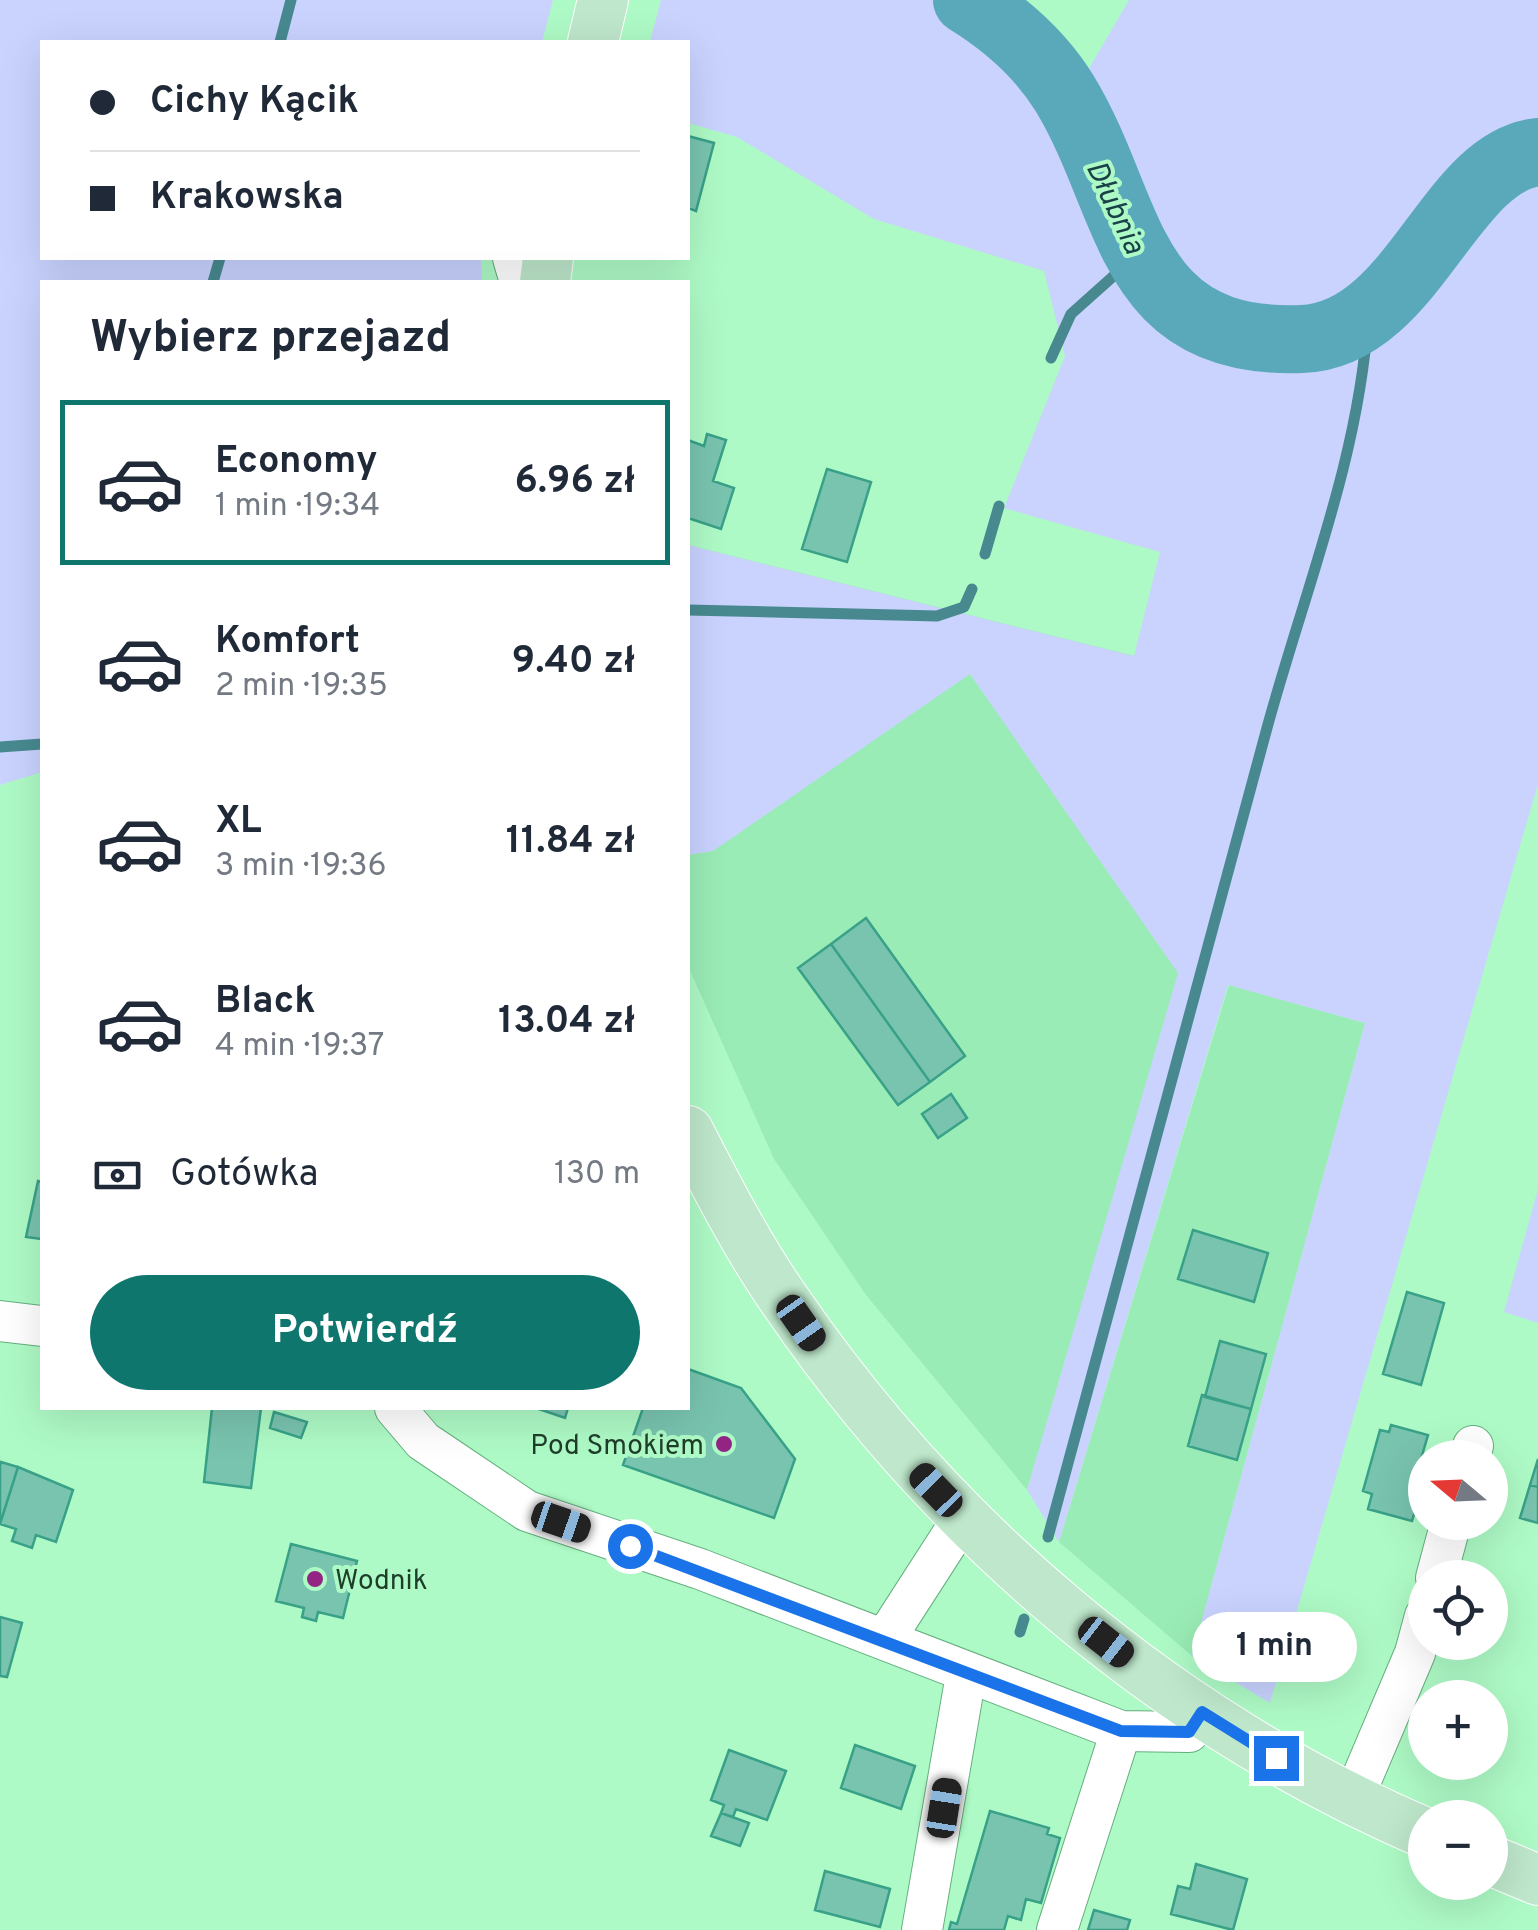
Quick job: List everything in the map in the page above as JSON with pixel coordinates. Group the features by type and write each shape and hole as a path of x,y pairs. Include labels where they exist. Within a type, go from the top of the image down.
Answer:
{"main road":[{"path":"690,1135 738,1226 804,1328 909,1461 963,1518 1082,1624 1202,1712 1354,1799 1408,1825"},
{"path":"1508,1868 1538,1880"}],"street":[{"path":"0,1321 40,1326"},
{"path":"397,1410 423,1440 527,1511 886,1638 966,1674 1121,1731 1189,1732 1202,1712"},
{"path":"886,1638 963,1518"},
{"path":"1354,1799 1412,1660"},
{"path":"922,1930 966,1674"},
{"path":"1057,1930 1121,1731"}],"shaded area":[{"path":"0,0 553,0 543,40 40,40 40,260 481,260 482,280 40,280 40,773 0,785"},
{"path":"661,0 1015,0 1087,72 1129,0 1538,0 1538,784 1270,1703 1192,1656 1365,1023 1228,985 1059,1542 1027,1490 1178,973 970,674 713,851 690,855 690,545 1134,656 1160,552 1004,508 1065,356 1044,271 874,219 737,137 690,124 690,40 651,40"},
{"path":"690,545 1264,688 1027,1490 866,1295 774,1159 690,970"},
{"path":"1229,985 1365,1023 1192,1656 1059,1542"},
{"path":"1538,1189 1538,1323 1504,1312"}],"building":[{"path":"690,137 714,143 696,211 690,209"},
{"path":"707,434 726,440 713,481 734,488 721,529 690,519 690,441 704,446"},
{"path":"827,469 871,482 847,562 802,549"},
{"path":"866,918 965,1056 930,1082 831,944"},
{"path":"831,944 930,1082 898,1105 798,968"},
{"path":"951,1094 967,1118 938,1138 922,1114"},
{"path":"38,1181 40,1239 26,1237"},
{"path":"1193,1230 1268,1253 1254,1302 1178,1279"},
{"path":"1407,1292 1444,1303 1421,1385 1383,1374"},
{"path":"1220,1341 1266,1354 1251,1409 1205,1397"},
{"path":"690,1370 741,1388 795,1459 774,1518 623,1465 642,1410 690,1410"},
{"path":"1202,1395 1251,1409 1237,1460 1188,1446"},
{"path":"212,1410 261,1410 251,1488 204,1482"},
{"path":"542,1410 567,1410 565,1418"},
{"path":"274,1412 307,1422 301,1438 270,1428"},
{"path":"1391,1425 1428,1435 1427,1440 1408,1440 1408,1520 1368,1509 1372,1494 1363,1491 1380,1430 1389,1432"},
{"path":"1538,1459 1538,1487 1530,1485"},
{"path":"1,1462 18,1467 0,1524 0,1466"},
{"path":"18,1467 73,1490 56,1542 36,1535 32,1548 12,1541 16,1529 0,1524"},
{"path":"1530,1485 1538,1487 1538,1523 1520,1518"},
{"path":"291,1544 357,1561 343,1618 318,1612 316,1621 302,1617 304,1608 276,1601"},
{"path":"0,1617 22,1623 7,1677 0,1676"},
{"path":"855,1745 915,1766 901,1809 841,1788"},
{"path":"729,1750 786,1771 767,1820 736,1809 733,1817 721,1813 724,1805 711,1800"},
{"path":"990,1811 1049,1828 1047,1834 1060,1838 1041,1903 1026,1899 1021,1920 1008,1916 1004,1930 949,1930 951,1922 957,1924"},
{"path":"721,1813 749,1823 740,1846 711,1836"},
{"path":"1196,1864 1247,1879 1233,1930 1171,1914 1178,1886 1190,1889"},
{"path":"825,1871 890,1889 880,1927 815,1910"},
{"path":"1094,1910 1130,1920 1127,1930 1088,1930"}],"waterway":[{"path":"281,40 291,0"},
{"name":"Dłubnia","path":"967,0 1022,41 1065,94 1123,223 1143,261 1167,294 1200,319 1244,335 1302,339 1340,330 1373,310 1402,281 1479,185 1507,163 1538,152"},
{"path":"1051,358 1071,314 1136,256"},
{"path":"214,280 219,260"},
{"path":"1048,1537 1267,728 1342,474 1363,371 1368,318"},
{"path":"985,554 999,506"},
{"path":"690,610 937,616 964,607 972,589"},
{"path":"0,747 40,744"},
{"path":"1020,1632 1024,1619"}],"place":[{"name":"Pod Smokiem","path":"724,1444"},
{"name":"Wodnik","path":"315,1579"}],"route":[{"path":"630,1546 886,1638 966,1674 1121,1731 1189,1732 1202,1712 1276,1758"}]}
